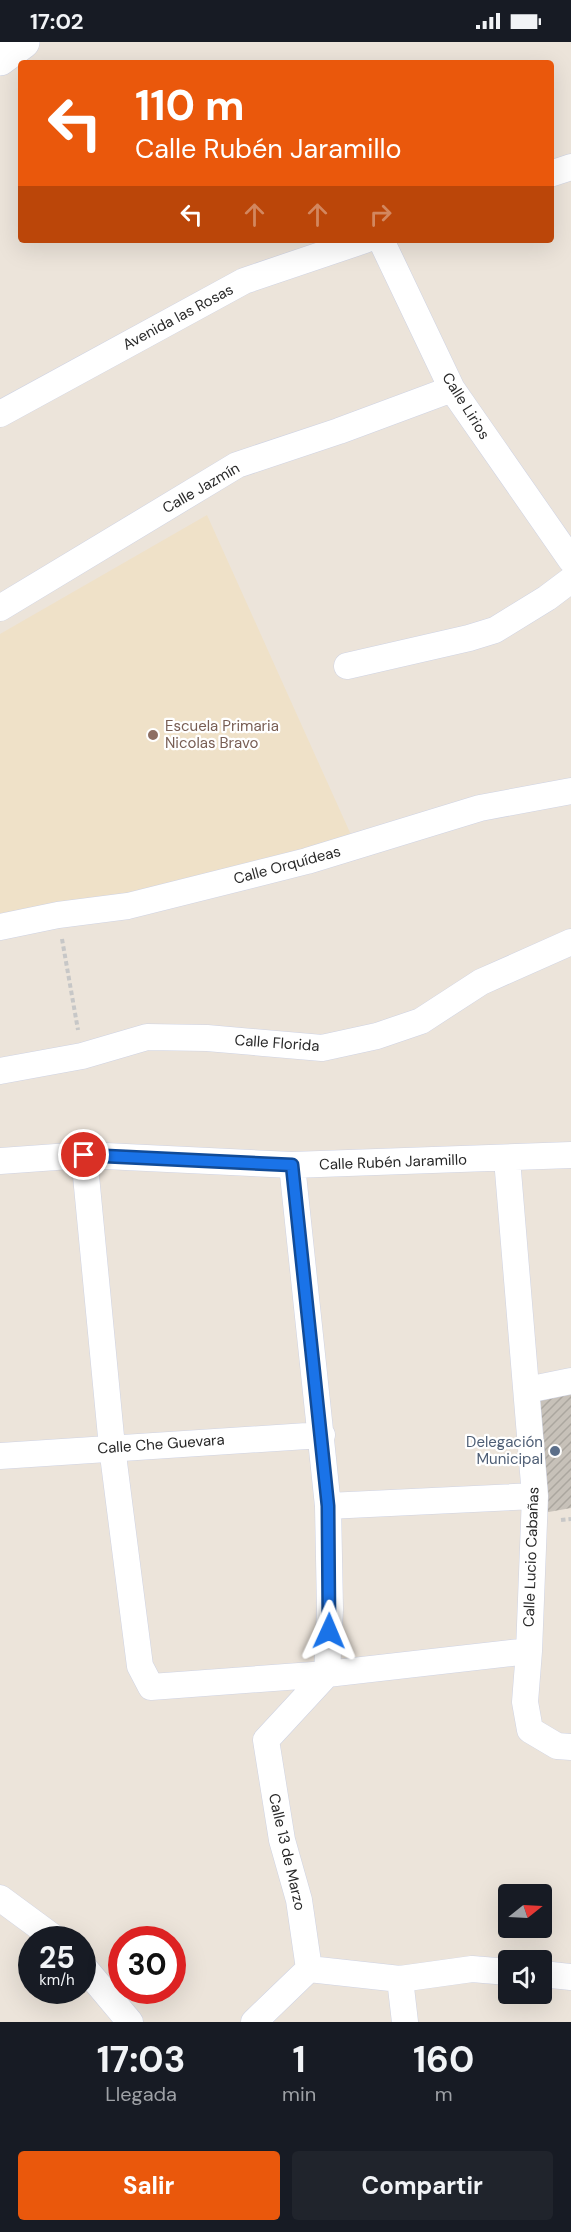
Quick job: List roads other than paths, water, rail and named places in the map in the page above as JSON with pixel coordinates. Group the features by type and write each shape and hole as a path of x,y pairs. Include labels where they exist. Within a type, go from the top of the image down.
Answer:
{"main road":[{"path":"0,59 23,42"}],"street":[{"path":"554,173 571,167"},
{"name":"Avenida las Rosas","path":"0,414 244,281 356,243"},
{"name":"Calle Lirios","path":"382,243 452,389 571,560"},
{"name":"Calle Jazmín","path":"0,608 237,465 339,431 452,389"},
{"path":"347,666 495,630 547,598 571,580"},
{"name":"Calle Orquídeas","path":"0,927 58,915 128,906 307,861 480,808 571,791"},
{"name":"Calle Florida","path":"0,1071 82,1056 147,1037 207,1038 322,1048 377,1036 421,1021 481,981 571,942"},
{"path":"84,1155 112,1447 140,1666 151,1687 327,1674 529,1651"},
{"name":"Calle Rubén Jaramillo","path":"0,1161 84,1155 292,1165 571,1155"},
{"name":"Calle Lucio Cabañas","path":"507,1159 535,1496 525,1701 530,1730 556,1746 571,1747"},
{"path":"292,1165 328,1506 330,1609 327,1674"},
{"path":"527,1390 571,1381"},
{"name":"Calle Che Guevara","path":"0,1455 322,1434"},
{"path":"328,1506 535,1496"},
{"name":"Calle 13 de Marzo","path":"309,1969 299,1900 282,1840 266,1740 327,1674"},
{"path":"0,1898 38,1926"},
{"path":"254,2022 309,1969 400,1979 472,1969 498,1971"},
{"path":"552,1975 571,1977"},
{"path":"400,1979 405,2022"},
{"path":"96,1982 130,2022"}],"place":[{"name":"Escuela Primaria Nicolas Bravo","path":"153,735"},
{"name":"Delegación Municipal","path":"555,1451"}]}
